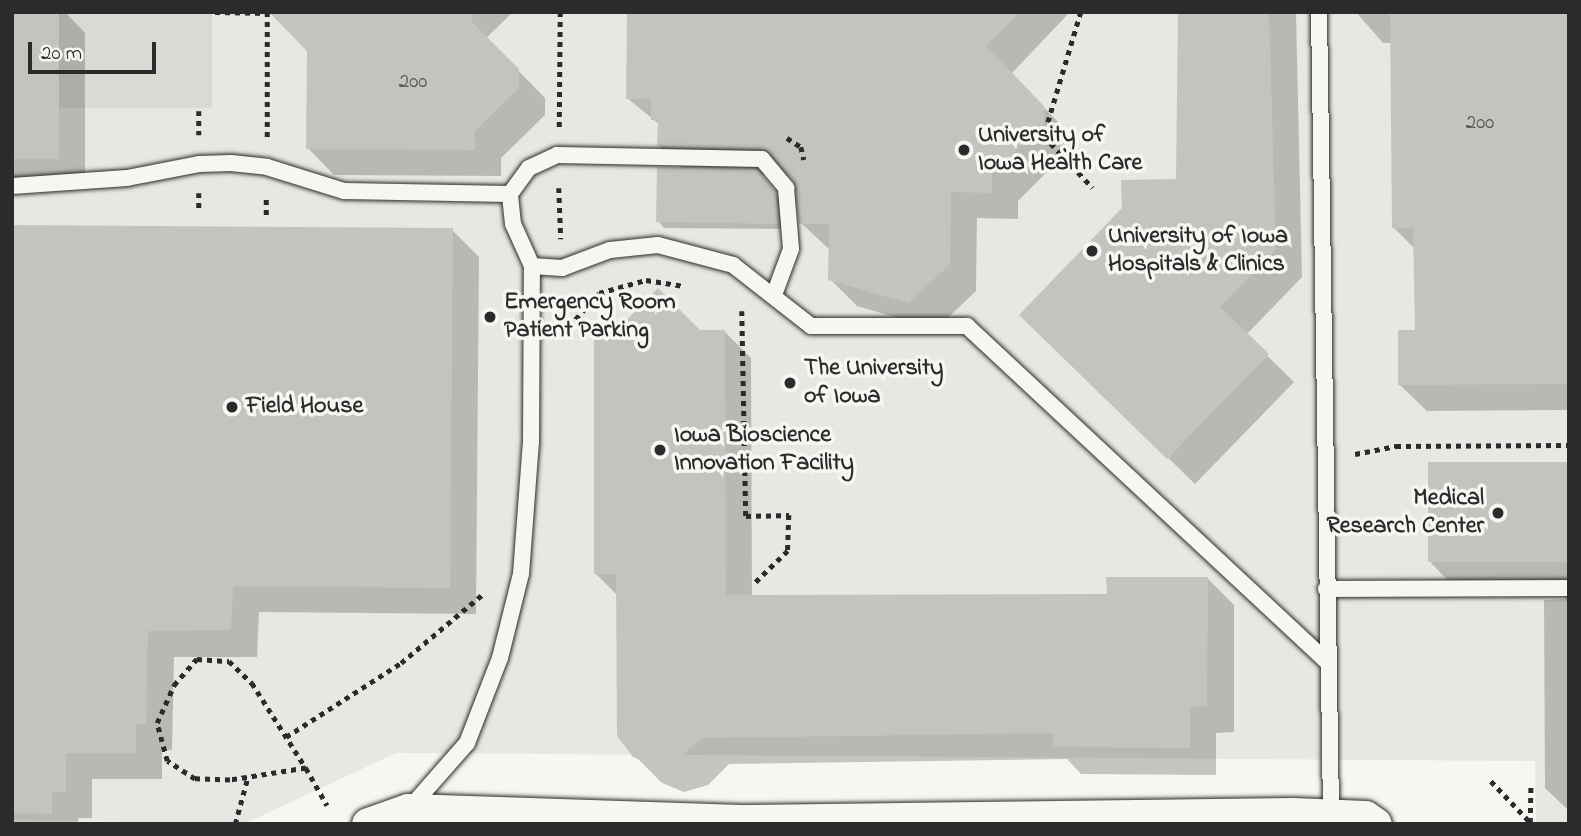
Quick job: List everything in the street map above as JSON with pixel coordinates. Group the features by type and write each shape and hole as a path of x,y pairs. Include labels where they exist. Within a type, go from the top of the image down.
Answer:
{"street":[{"path":"368,824 408,810 748,821 1331,814 1365,817 1375,824"}],"lane":[{"path":"1319,12 1331,814"},
{"path":"408,810 467,743 500,658 521,574 531,442 532,266 513,224 510,194 529,168 557,155 762,159 786,188 791,249 774,295"},
{"path":"12,186 127,178 199,164 267,167 344,191 510,194"},
{"path":"532,266 562,268 610,250 658,245 733,265 811,326 967,326 1327,662"},
{"path":"1326,589 1569,588"}],"path":[{"path":"215,12 267,12 266,215"},
{"path":"559,131 560,12"},
{"path":"1081,12 1044,136 1093,188"},
{"path":"562,335 598,293 646,280 696,288"},
{"path":"732,305 743,312 746,516 789,515 788,551 755,583"},
{"path":"1355,454 1396,446 1569,445"},
{"path":"306,768 248,776 195,779 167,761 157,723 174,685 197,659 229,661 253,683 306,768 327,804"},
{"path":"235,824 248,776"},
{"path":"1491,781 1530,823"},
{"path":"1530,823 1531,784"}],"shaded area":[{"name":"The University of Iowa","path":"12,12 1569,12 1569,824 1536,824 1535,761 396,753 244,824 12,820"},
{"path":"59,12 212,12 212,108 59,108"}],"building":[{"path":"12,12 59,12 59,159 12,159"},
{"path":"269,12 473,12 472,22 519,69 519,88 475,131 475,150 306,149 307,51"},
{"name":"University of Iowa Health Care","path":"627,12 1020,12 986,46 1044,106 1044,123 992,174 992,193 951,192 950,264 909,303 828,280 829,224 799,224 794,182 767,150 657,146 658,120 651,120 651,99 626,99"},
{"name":"University of Iowa Health Care","path":"1178,12 1269,12 1276,250 1220,307 1269,354 1167,459 1019,315 1122,208 1121,180 1176,179"},
{"path":"1390,12 1569,12 1569,384 1398,385 1398,330 1415,330 1413,228 1392,228"},
{"path":"657,167 757,169 776,192 778,224 656,222"},
{"name":"Field House","path":"12,225 453,228 450,588 233,586 231,630 148,631 146,724 136,724 136,753 66,753 66,792 52,792 52,814 12,813"},
{"name":"Iowa Bioscience Innovation Facility","path":"658,288 700,330 725,330 726,595 1107,594 1106,577 1208,577 1207,706 1190,707 1190,748 1053,747 1053,733 702,738 673,763 656,766 633,757 617,736 616,574 594,574 594,330 617,330"},
{"name":"Medical Research Center","path":"1428,462 1569,462 1569,562 1428,562"}],"place":[{"name":"University of Iowa Health Care","path":"964,150"},
{"name":"University of Iowa Hospitals & Clinics","path":"1092,251"},
{"name":"Emergency Room Patient Parking","path":"490,317"},
{"name":"The University of Iowa","path":"790,383"},
{"name":"Field House","path":"232,407"},
{"name":"Iowa Bioscience Innovation Facility","path":"660,450"},
{"name":"Medical Research Center","path":"1498,513"}]}
